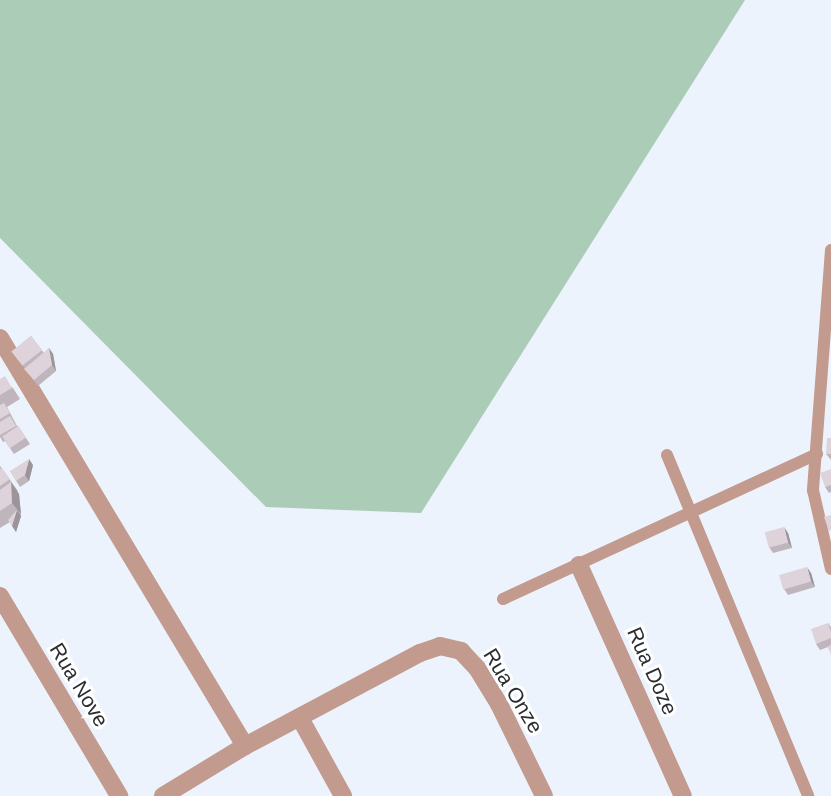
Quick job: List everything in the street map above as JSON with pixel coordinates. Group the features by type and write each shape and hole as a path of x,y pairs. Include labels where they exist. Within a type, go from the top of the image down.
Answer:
{"street":[{"path":"0,338 245,746"},
{"name":"Rua Doze","path":"579,565 683,796"},
{"name":"Rua Nove","path":"0,596 119,796"},
{"name":"Rua Onze","path":"300,718 420,653 448,646 468,656 499,704 544,796"},
{"path":"163,796 245,746 300,718 342,796"}],"lane":[{"path":"831,250 813,490 831,569"},
{"path":"503,599 817,454"},
{"path":"667,455 808,796"}],"green space":[{"path":"0,0 745,0 421,513 266,507 0,238"}],"building":[{"path":"31,336 42,350 22,366 11,351"},
{"path":"49,348 52,365 34,380 24,369"},
{"path":"5,376 12,388 0,395 0,379"},
{"path":"4,403 10,413 0,419 0,405"},
{"path":"10,416 16,426 0,435 0,422"},
{"path":"18,426 26,438 10,448 2,437"},
{"path":"827,438 831,438 831,454 826,454"},
{"path":"29,459 25,475 16,481 10,471"},
{"path":"2,468 10,479 0,486 0,469"},
{"path":"831,469 831,485 825,487 820,473"},
{"path":"11,482 12,503 0,511 0,490"},
{"path":"17,510 12,526 8,520"},
{"path":"831,515 831,530 829,531 824,517"},
{"path":"784,527 788,542 769,548 765,532"},
{"path":"807,567 811,581 783,589 779,575"},
{"path":"828,623 831,638 816,644 811,629"}]}
